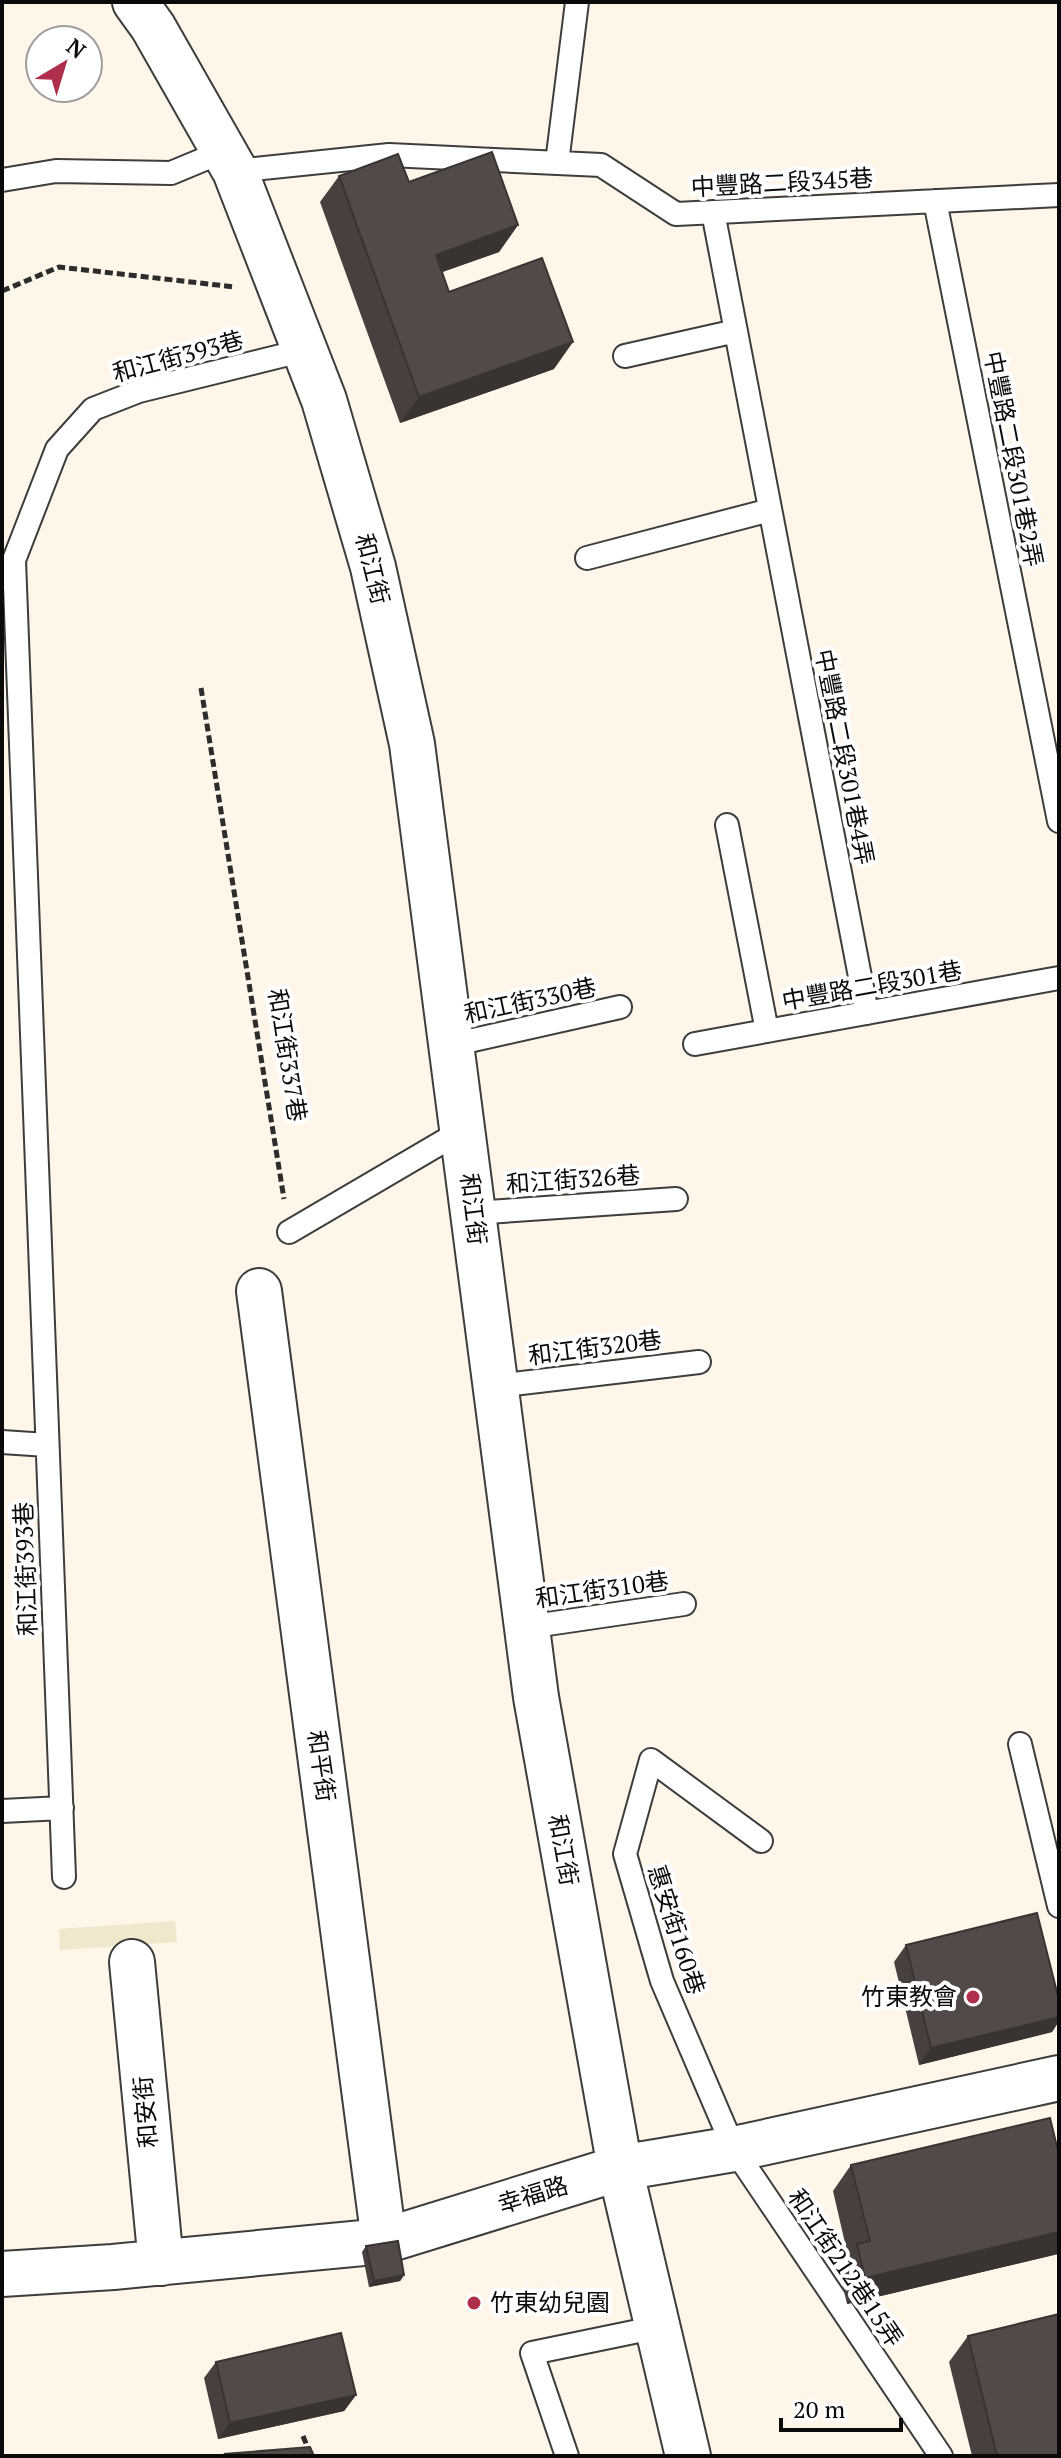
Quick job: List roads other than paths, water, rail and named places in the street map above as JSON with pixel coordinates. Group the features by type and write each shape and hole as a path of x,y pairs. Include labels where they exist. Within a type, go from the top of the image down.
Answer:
{"street":[{"name":"和江街","path":"135,2 153,27 230,161 324,400 373,567 412,744 536,1697 620,2168 688,2456"},
{"name":"和平街","path":"259,1291 384,2241"},
{"name":"和安街","path":"132,1962 161,2263"},
{"name":"幸福路","path":"2,2274 161,2263 384,2241 620,2168 734,2149 1059,2078"}],"lane":[{"path":"557,163 577,2"},
{"name":"中豐路二段345巷","path":"2,180 56,171 171,173 230,161 389,155 601,165 676,214 1059,195"},
{"name":"中豐路二段301巷2弄","path":"935,201 1059,821"},
{"name":"中豐路二段301巷4弄","path":"713,212 867,1013"},
{"path":"625,356 736,331"},
{"name":"和江街393巷","path":"64,1877 8,565 57,449 93,409 139,391 305,350"},
{"path":"587,558 770,510"},
{"path":"727,825 767,1031"},
{"name":"中豐路二段301巷","path":"695,1044 1059,978"},
{"name":"和江街330巷","path":"451,1045 620,1007"},
{"path":"289,1232 463,1130"},
{"name":"和江街326巷","path":"473,1213 676,1199"},
{"name":"和江街320巷","path":"496,1386 699,1362"},
{"path":"2,1442 47,1445"},
{"name":"和江街310巷","path":"527,1627 684,1604"},
{"path":"1020,1744 1059,1906"},
{"name":"惠安街160巷","path":"734,2149 662,1981 625,1854 651,1760 761,1841"},
{"path":"2,1811 62,1808"},
{"name":"和江街212巷15弄","path":"734,2149 941,2456"},
{"path":"567,2456 532,2353 658,2327"}],"place":[{"name":"竹東教會","path":"973,1997"},
{"name":"竹東幼兒園","path":"474,2303"}]}
